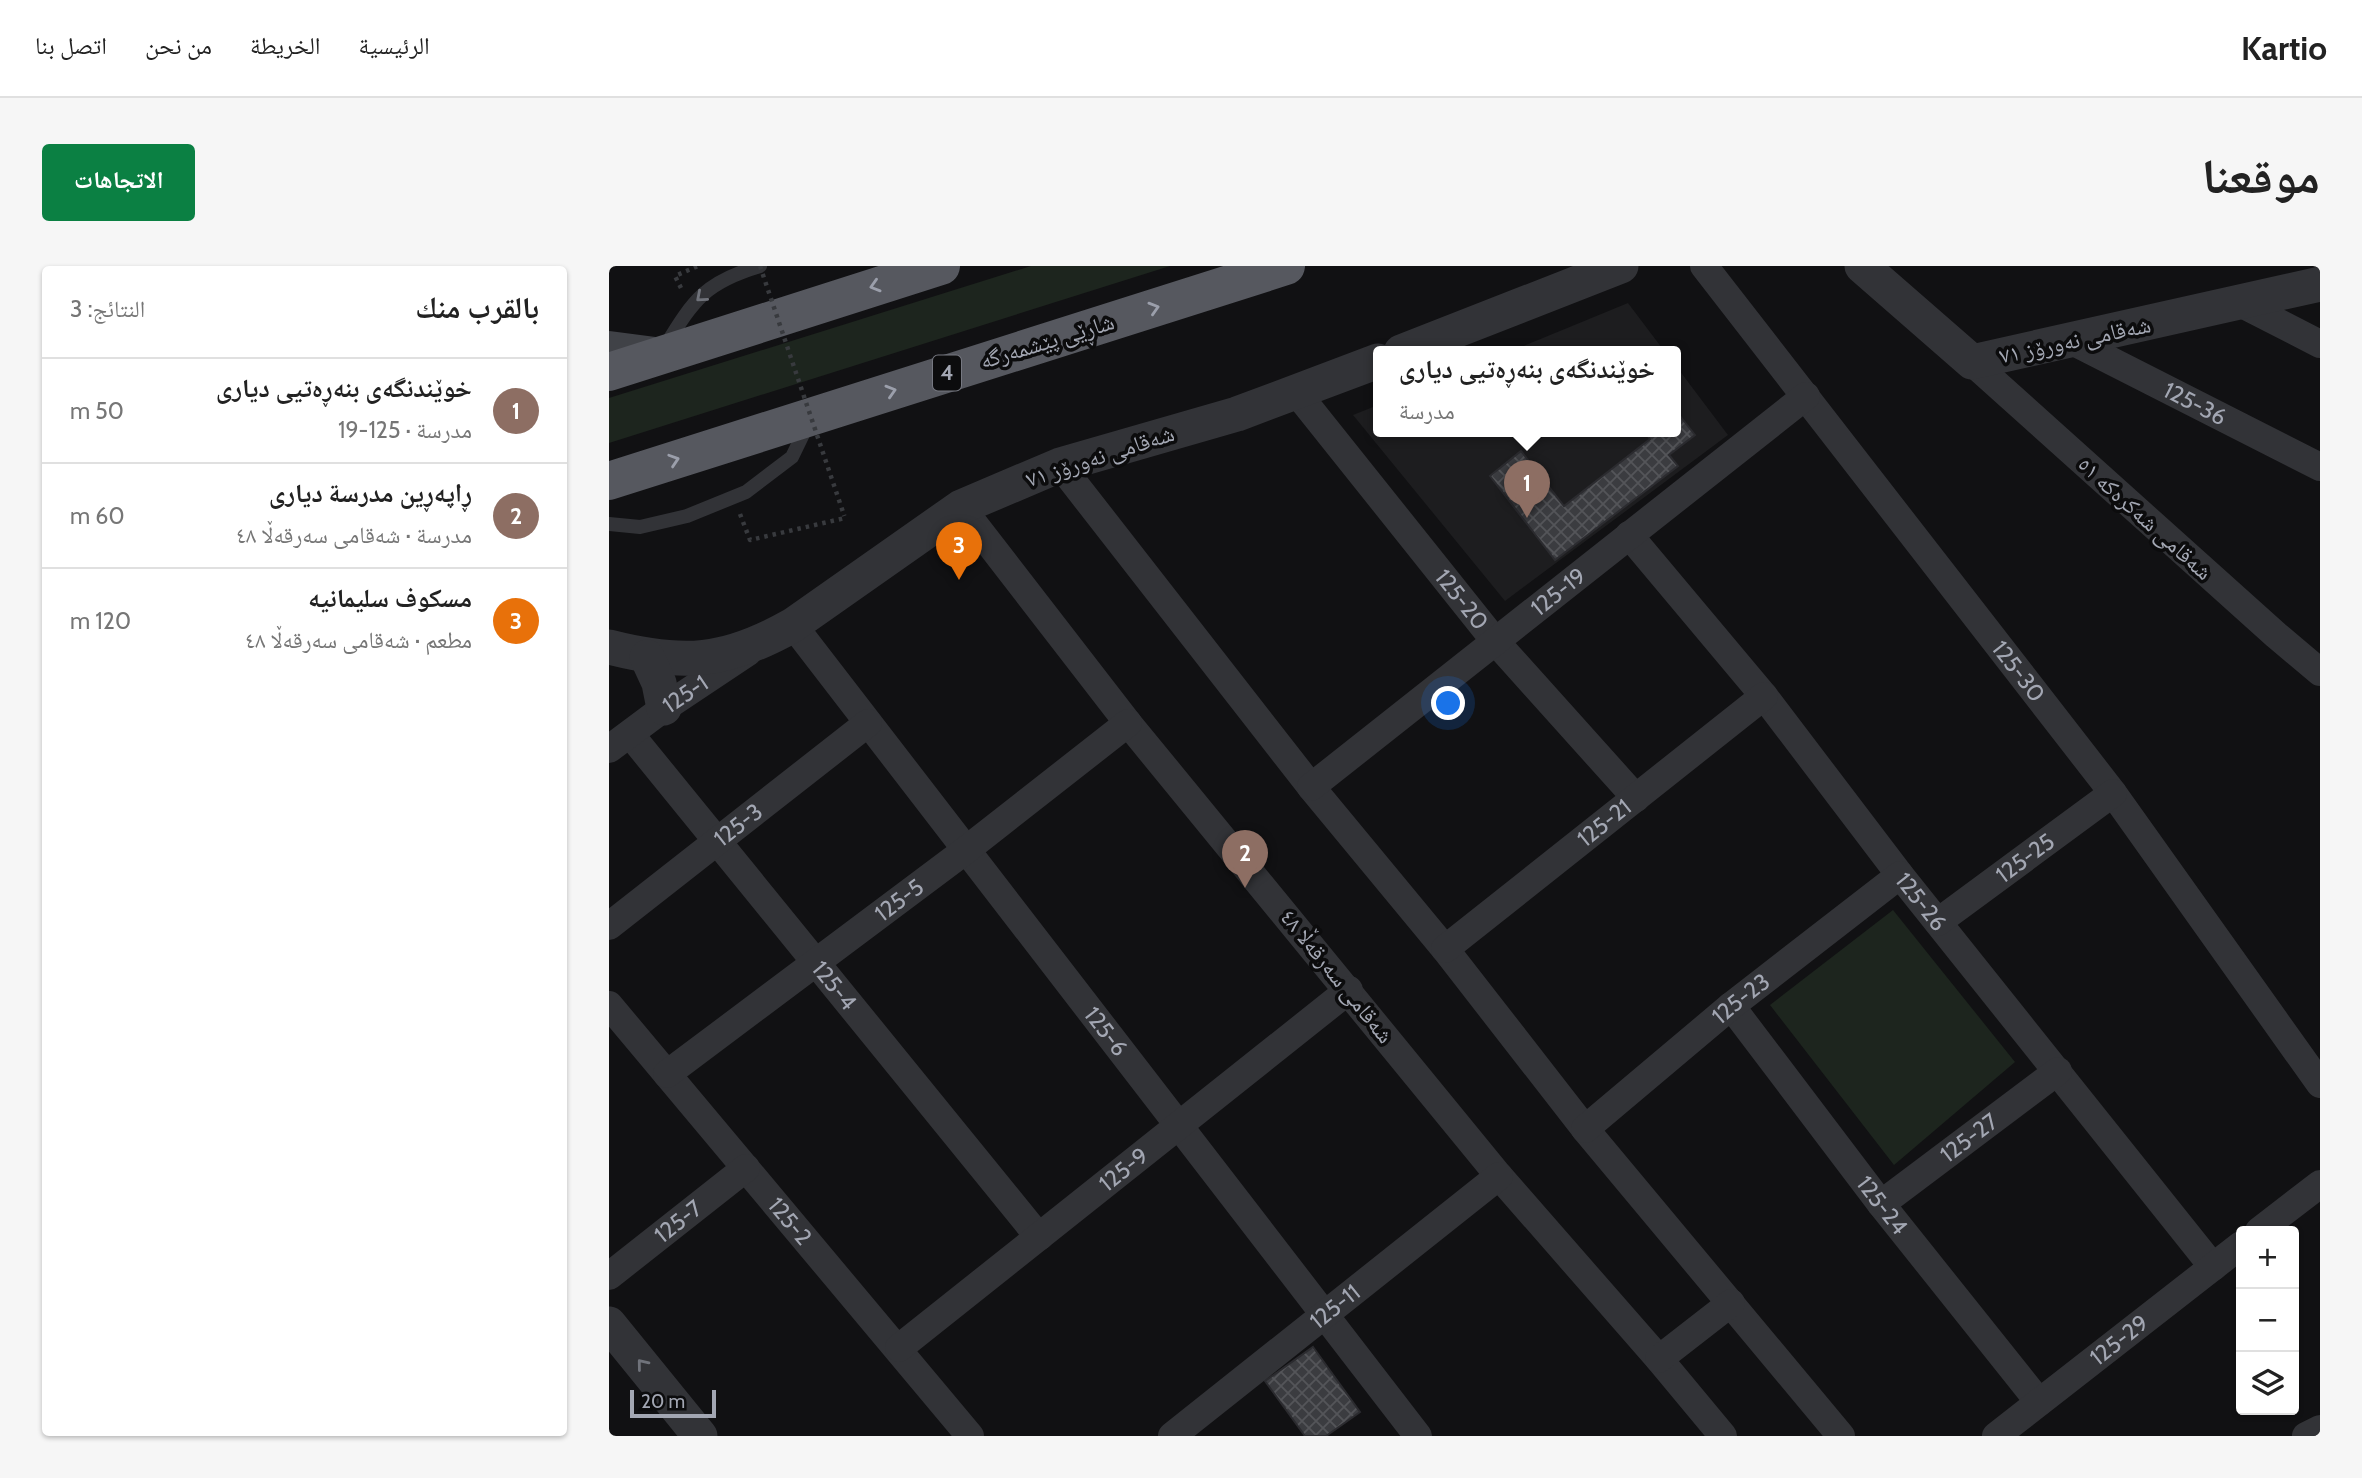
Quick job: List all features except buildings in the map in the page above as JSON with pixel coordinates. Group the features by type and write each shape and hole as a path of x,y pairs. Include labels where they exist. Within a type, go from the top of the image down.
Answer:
{"highway":[{"path":"609,372 941,266"},
{"name":"شاڕێی پێشمەرگە","path":"609,481 1286,266"}],"main road":[{"path":"609,349 658,355"}],"street":[{"path":"1416,346 1621,266"},
{"name":"125-30","path":"1704,266 2113,793 2320,1084"},
{"name":"شەقامی نەورۆز ٧١","path":"1862,266 1972,362 2320,284"},
{"path":"2240,303 2320,344"},
{"name":"125-36","path":"2072,341 2320,467"},
{"name":"شەقامی شەکرەکە ٥١","path":"1972,362 2320,672"},
{"name":"شەقامی نەورۆز ٧١","path":"609,647 647,657 688,660 727,654 779,633 961,507 1060,465 1237,414 1373,363"},
{"name":"125-20","path":"1297,393 1495,641 1636,798"},
{"name":"125-19","path":"1311,787 1805,396"},
{"path":"1060,465 1311,787 1445,949 1585,1129 1841,1436"},
{"name":"شەقامی سەرقەڵا ٤٨","path":"961,507 1128,723 1499,1176 1723,1436"},
{"name":"125-26","path":"1629,535 1764,696 1900,875 2213,1267"},
{"name":"125-1","path":"620,742 664,708 779,633"},
{"name":"125-6","path":"779,633 868,723 1418,1436"},
{"path":"647,657 659,682 664,708"},
{"name":"125-21","path":"1445,949 1764,696"},
{"name":"125-3","path":"609,926 868,723"},
{"name":"125-5","path":"667,1074 966,850 1128,723"},
{"name":"125-4","path":"620,742 717,842 1039,1237"},
{"name":"125-25","path":"1938,922 2113,793"},
{"name":"125-23","path":"1585,1129 1731,1006 1900,875"},
{"name":"125-9","path":"899,1349 1349,990"},
{"name":"125-2","path":"609,1005 970,1436"},
{"name":"125-24","path":"1731,1006 1881,1204 2039,1402"},
{"name":"125-27","path":"1881,1204 2058,1072"},
{"name":"125-7","path":"609,1276 746,1168"},
{"name":"125-11","path":"1172,1436 1499,1176"},
{"path":"2265,1226 2320,1184"},
{"name":"125-29","path":"1996,1436 2236,1249"},
{"path":"1659,1359 1731,1303"},
{"path":"609,1324 700,1436"},
{"path":"2306,1436 2320,1429"}],"lane":[{"path":"658,355 698,298 724,278 760,266"},
{"path":"609,524 640,527 652,525 687,516 746,492 792,457 812,415"}],"path":[{"path":"675,276 698,266"},
{"path":"750,540 845,518 760,266"}],"shaded area":[{"path":"1031,266 1170,266 609,443 609,398"},
{"path":"1628,303 1660,346 1524,346"},
{"path":"1681,373 1728,435 1505,601 1353,415 1373,407 1373,437 1681,437"},
{"path":"1893,910 2015,1062 1894,1165 1770,1005"}],"place":[{"name":"خوێندنگەی بنەڕەتیی دیاری","path":"1527,518"},
{"name":"مسكوف سليمانيه","path":"959,580"},
{"name":"ڕاپەڕین مدرسة ديارى","path":"1245,888"}]}
